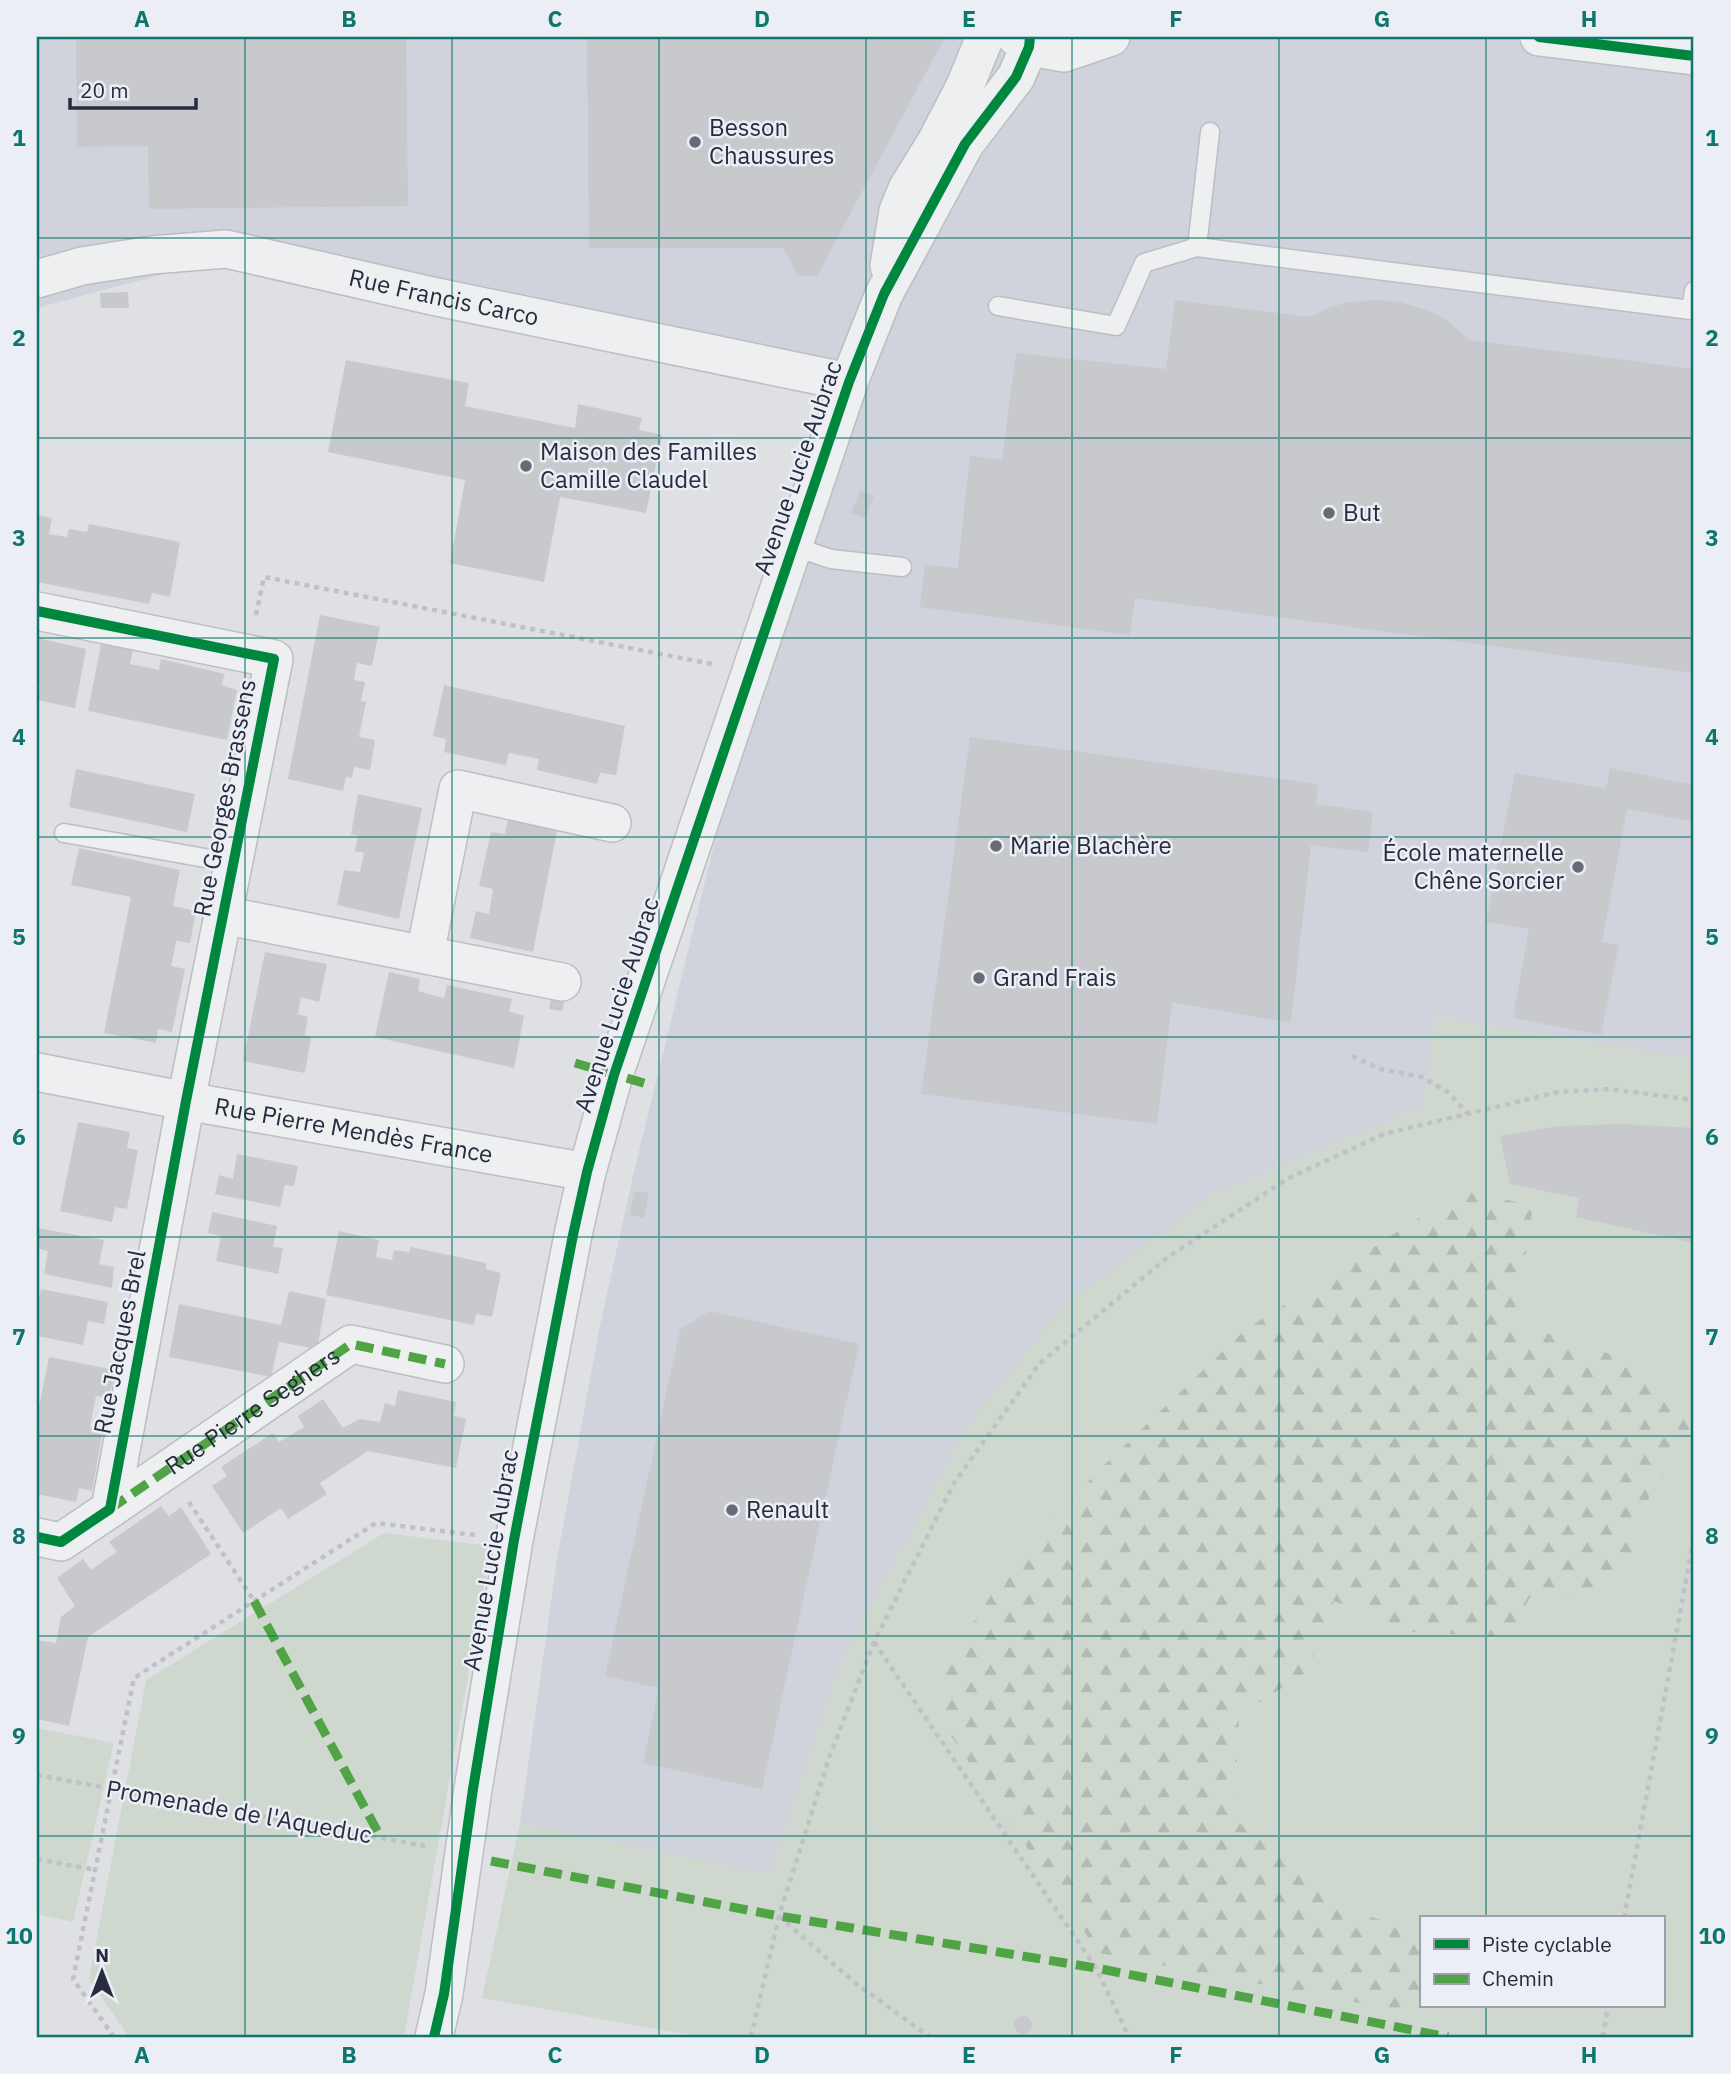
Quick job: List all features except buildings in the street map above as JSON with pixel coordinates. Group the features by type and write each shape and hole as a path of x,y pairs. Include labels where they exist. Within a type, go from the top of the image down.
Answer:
{"street":[{"path":"884,294 898,211 907,189 936,142 965,86 985,37"},
{"path":"1025,40 1064,53 1111,37"},
{"path":"1539,37 1694,56"},
{"name":"Avenue Lucie Aubrac","path":"434,2037 444,1994 473,1789 514,1540 573,1235 614,1075 849,382 884,294 965,144 1016,77 1025,40"},
{"name":"Rue Francis Carco","path":"37,279 82,266 152,255 226,249 432,296 849,382"},
{"name":"Rue Georges Brassens","path":"37,611 274,659 186,1101"},
{"path":"425,954 458,789 612,823"},
{"path":"223,915 562,982"},
{"name":"Rue Pierre Mendès France","path":"37,1072 587,1172"},
{"name":"Rue Jacques Brel","path":"110,1509 186,1101"},
{"name":"Rue Pierre Seghers","path":"110,1509 351,1344 446,1364"},
{"path":"37,1537 61,1542 110,1509"}],"lane":[{"path":"1197,247 1210,132"},
{"path":"998,306 1116,326 1144,263 1197,247 1693,310 1694,291"},
{"path":"792,546 831,559 902,568"},
{"path":"64,833 233,863"}],"path":[{"path":"248,653 264,577 750,671"},
{"path":"1352,1056 1380,1069 1422,1077 1448,1092 1467,1113"},
{"path":"751,2037 779,1916 829,1758 874,1642 954,1483 1040,1363 1168,1257 1287,1179 1384,1134 1558,1091 1610,1089 1694,1100"},
{"path":"168,1471 254,1601"},
{"path":"114,2037 74,1979 134,1678 376,1523 514,1540"},
{"path":"1624,1916 1694,1537"},
{"path":"874,1642 1096,1968 1129,2037"},
{"path":"37,1859 95,1870"},
{"path":"779,1916 854,1982 930,2037"},
{"path":"1602,2037 1608,2008"}],"shaded area":[{"path":"37,37 1694,37 1694,1059 1435,1016 1424,1106 1210,1195 970,1422 837,1670 771,1875 520,1823 557,1559 599,1330 632,1180 746,714 854,386 223,258 37,308"}],"green space":[{"path":"1435,1016 1694,1059 1694,2037 702,2037 482,1998 520,1823 771,1875 837,1670 970,1422 1062,1308 1210,1195 1424,1106"},
{"path":"1461,1191 1533,1205 1516,1323 1646,1366 1694,1413 1694,1432 1652,1489 1630,1556 1604,1594 1530,1597 1508,1637 1409,1632 1334,1601 1307,1672 1239,1715 1234,1819 1351,1911 1420,1932 1420,2008 1433,2008 1431,2017 1099,1953 936,1714 941,1676 1012,1561 1099,1470 1245,1330"},
{"path":"384,1533 491,1546 404,2037 129,2037 89,1979 146,1680"},
{"path":"37,1728 114,1743 73,1922 37,1914"}],"marked path":[{"path":"575,1063 647,1084"},
{"path":"110,1509 351,1344 445,1364"},
{"path":"254,1601 381,1838"},
{"path":"491,1861 779,1916 1096,1968 1448,2037"}],"cycle path":[{"path":"434,2037 444,1994 473,1789 514,1540 573,1235 614,1075 849,382 884,294 965,144 1016,77 1029,47 1030,37"},
{"path":"1539,37 1694,56"},
{"path":"37,611 274,659 186,1101 110,1509 61,1542 37,1537"}],"place":[{"name":"Besson Chaussures","path":"695,142"},
{"name":"Maison des Familles Camille Claudel","path":"526,466"},
{"name":"But","path":"1329,513"},
{"name":"Marie Blachère","path":"996,846"},
{"name":"École maternelle Chêne Sorcier","path":"1578,867"},
{"name":"Grand Frais","path":"979,978"},
{"name":"Renault","path":"732,1510"}]}
